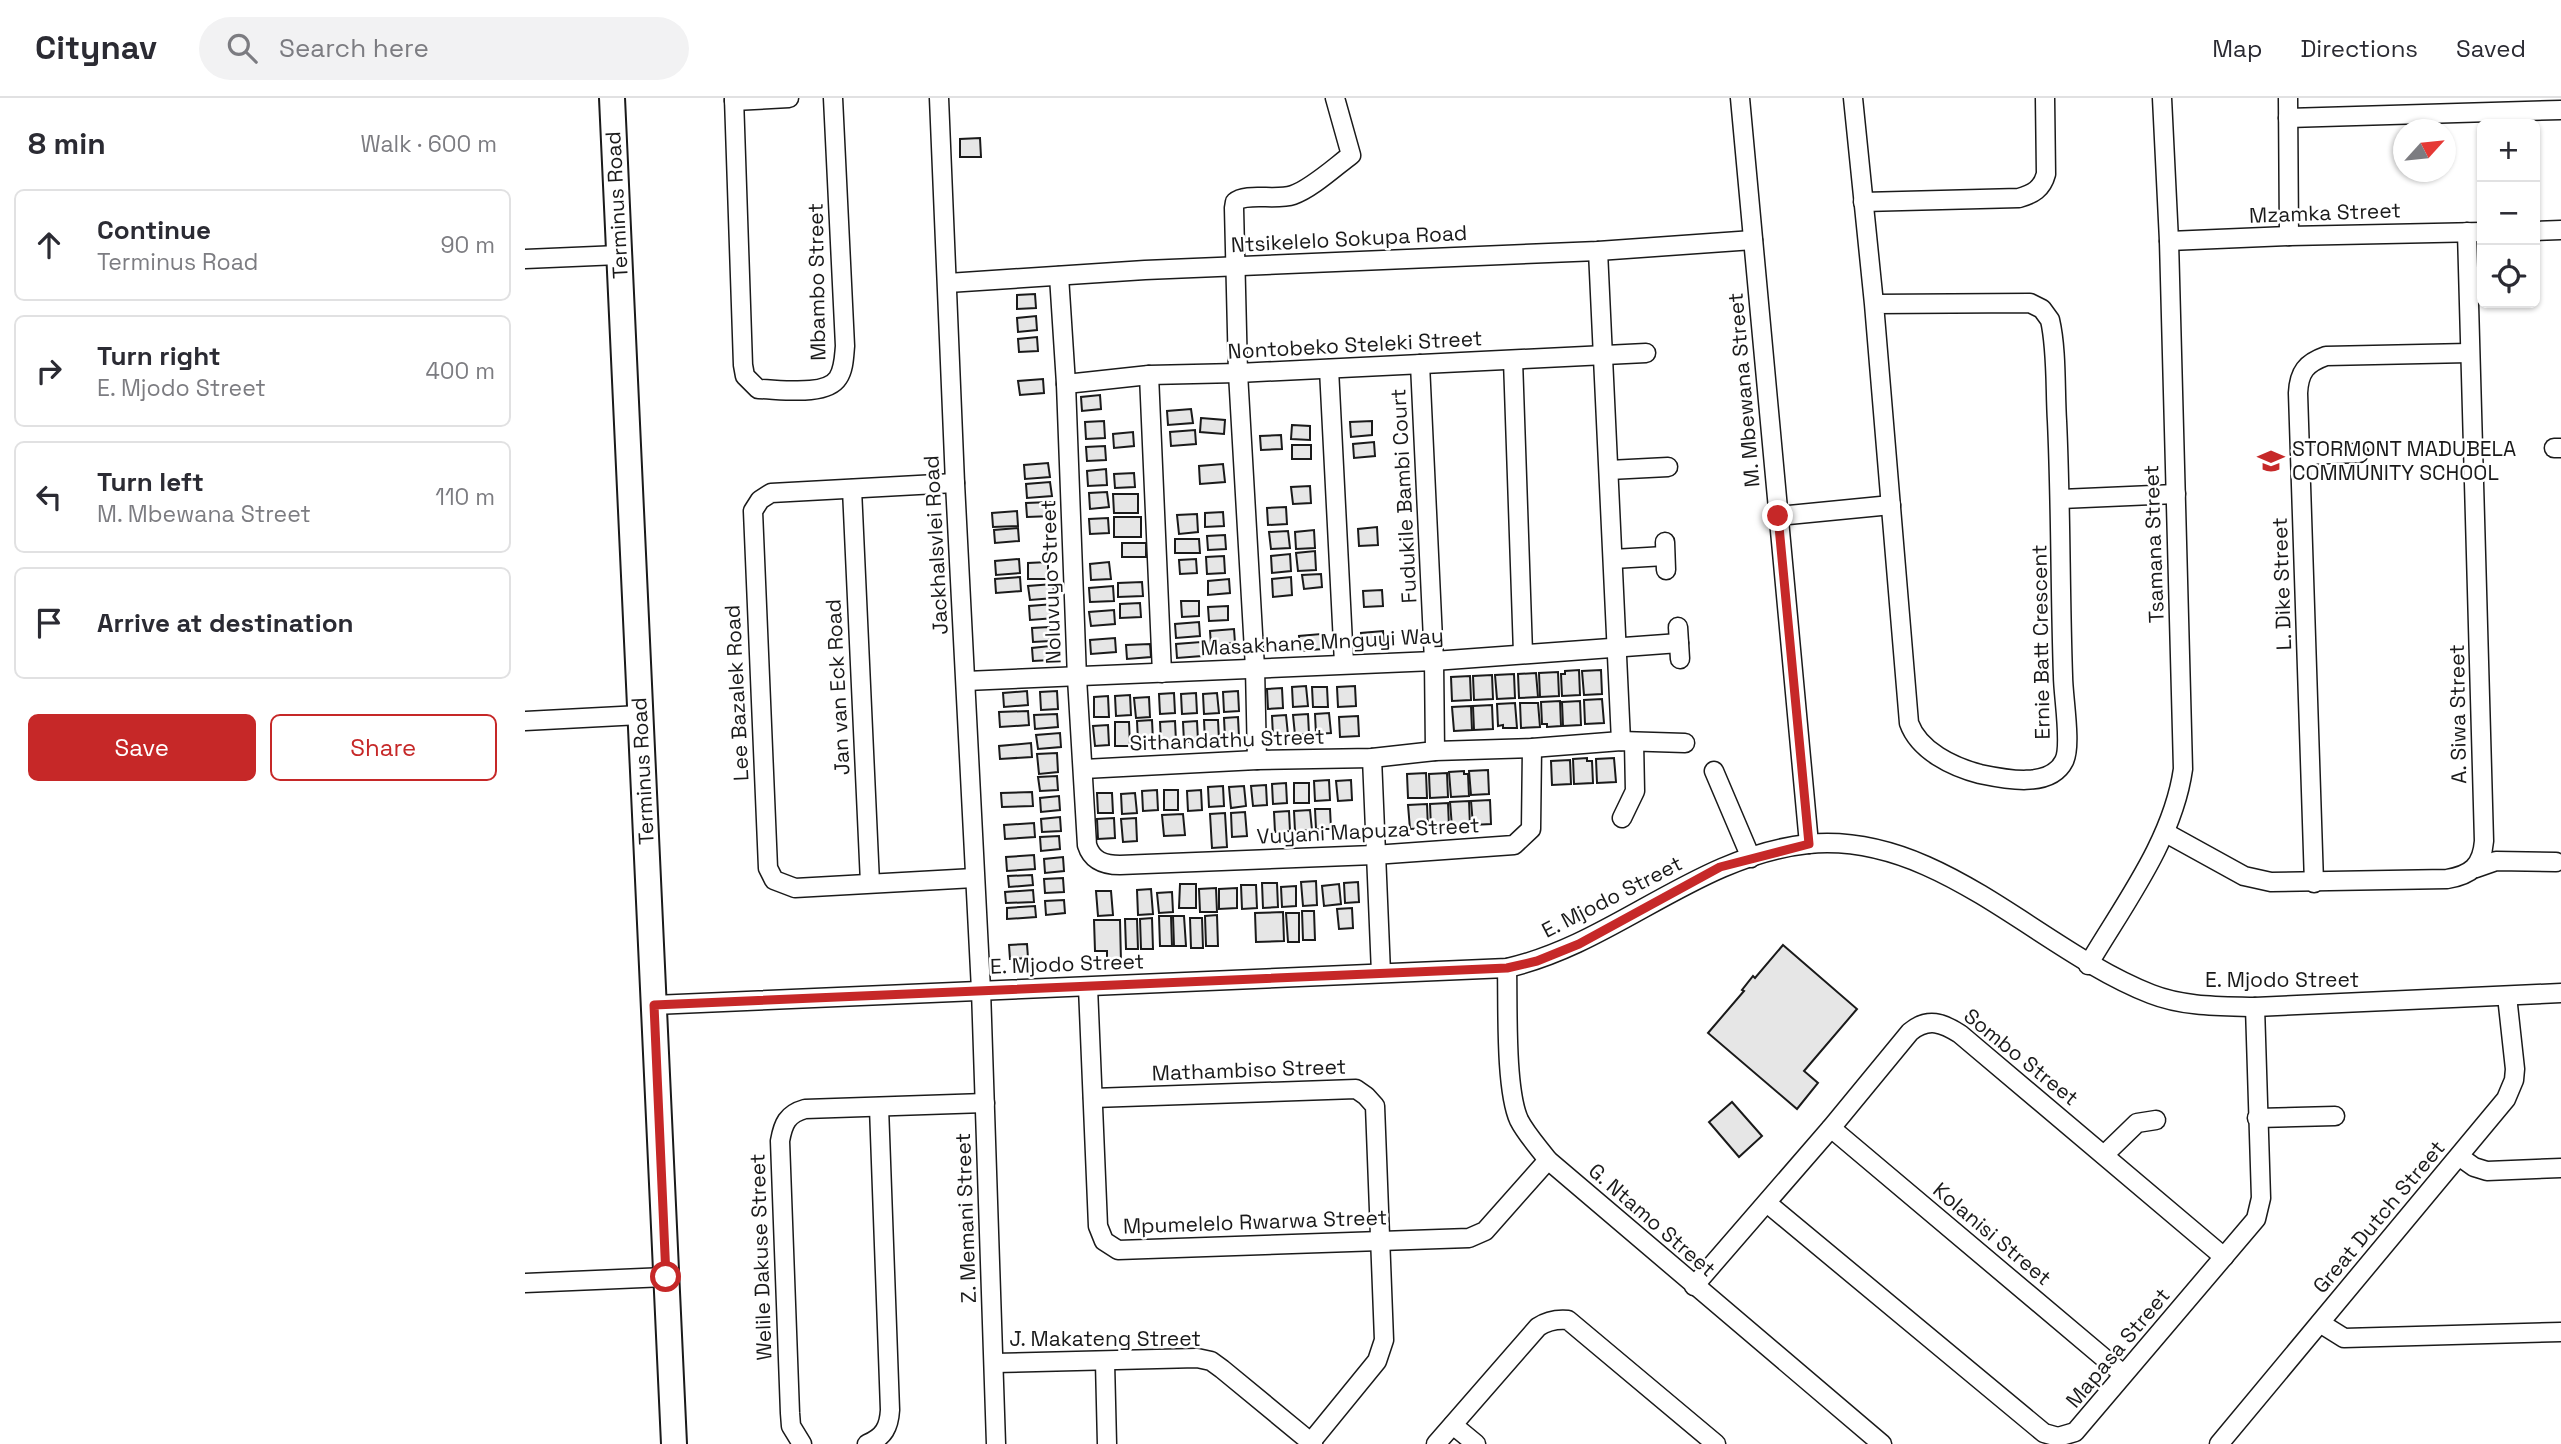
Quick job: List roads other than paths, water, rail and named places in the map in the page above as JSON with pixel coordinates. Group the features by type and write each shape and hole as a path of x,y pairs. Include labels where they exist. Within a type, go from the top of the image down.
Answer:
{"street":[{"name":"Terminus Road","path":"612,98 674,1444"},
{"path":"734,99 789,98"},
{"name":"Mbambo Street","path":"734,99 745,376 758,389 819,390 836,382 842,371 845,346 832,98"},
{"name":"Jackhalsvlei Road","path":"939,98 955,483 981,990"},
{"path":"1257,760 1255,668 1233,268 1234,208 1235,202 1243,196 1278,198 1299,193 1351,155 1335,98"},
{"name":"M. Mbewana Street","path":"1740,98 1809,844"},
{"path":"1853,98 1874,304"},
{"path":"1863,202 2019,198 2032,194 2044,182 2046,174 2045,98"},
{"name":"Tsamana Street","path":"2088,965 2166,833 2180,790 2184,748 2169,242 2162,98"},
{"path":"2288,98 2289,236"},
{"path":"2288,118 2561,110"},
{"path":"2540,231 2561,230"},
{"name":"Mzamka Street","path":"2169,242 2475,232"},
{"name":"A. Siwa Street","path":"2475,232 2469,353 2484,841 2481,859 2476,868"},
{"name":"Ntsikelelo Sokupa Road","path":"948,283 1598,251 1753,240"},
{"path":"1598,251 1615,647 1635,791 1622,818"},
{"path":"525,260 619,255"},
{"name":"Noluvuyo Street","path":"1059,276 1066,384 1077,678 1090,852 1100,862 1120,865"},
{"name":"Ernie Batt Crescent","path":"2030,303 2046,312 2051,326 2061,499 2066,754 2063,764 2050,774 2021,780 1993,777 1956,765 1925,746 1911,729 1905,693 1874,304 2030,303"},
{"name":"Nontobeko Steleki Street","path":"1066,384 1149,375 1329,369 1646,352"},
{"name":"L. Dike Street","path":"2314,883 2300,375 2309,363 2334,355 2469,353"},
{"path":"1513,360 1523,653"},
{"name":"Fudukile Bambi Court","path":"1420,364 1434,661 1435,751"},
{"path":"1329,369 1344,663"},
{"path":"1149,375 1162,673"},
{"path":"2301,455 2359,453"},
{"path":"1609,470 1668,466"},
{"name":"Lee Bazalek Road","path":"955,483 771,493 760,500 751,516 769,872 779,883 795,888 974,878"},
{"name":"Jan van Eck Road","path":"852,489 870,883"},
{"path":"2061,499 2176,494"},
{"path":"1778,516 1891,505"},
{"path":"1613,559 1666,556"},
{"name":"Masakhane Mnguyi Way","path":"966,681 1434,661 1679,643"},
{"path":"525,722 640,715"},
{"name":"Sithandathu Street","path":"1084,769 1257,760 1372,758 1435,751 1627,742 1685,742"},
{"name":"Vuyani Mapuza Street","path":"1120,865 1374,855 1514,845 1531,830 1532,748"},
{"path":"1372,758 1381,973"},
{"path":"1714,771 1751,858"},
{"path":"2166,833 2244,876 2271,882 2447,879 2462,876 2495,861 2556,862"},
{"name":"E. Mjodo Street","path":"654,1005 1507,968 1537,961 1579,944 1720,867 1809,844 1863,847 1893,853 1925,866 1988,900 2088,965 2168,1000 2209,1006 2255,1007 2561,993"},
{"name":"G. Ntamo Street","path":"1507,968 1515,1110 1520,1123 1548,1160 1882,1444"},
{"name":"Mpumelelo Rwarwa Street","path":"1088,987 1098,1226 1099,1233 1110,1247 1118,1251 1469,1238 1485,1231 1548,1160"},
{"name":"Z. Memani Street","path":"981,990 996,1444"},
{"name":"Great Dutch Street","path":"2219,1444 2506,1099 2514,1080 2515,1069 2507,996"},
{"name":"Mapasa Street","path":"1767,1203 2045,1433 2057,1437 2075,1432 2253,1224 2259,1212 2261,1198 2255,1007"},
{"name":"Sombo Street","path":"1694,1286 1910,1032 1923,1023 1932,1022 1941,1023 1960,1034 2224,1257"},
{"name":"Mathambiso Street","path":"1093,1098 1356,1089 1372,1103 1376,1112 1384,1340 1377,1361 1312,1443"},
{"name":"Welile Dakuse Street","path":"802,1444 792,1426 790,1413 780,1141 783,1124 789,1116 805,1109 985,1103"},
{"path":"867,1444 884,1434 890,1410 879,1107"},
{"path":"2257,1118 2335,1116"},
{"path":"2104,1155 2137,1123 2157,1120"},
{"name":"Kolanisi Street","path":"1831,1128 2123,1374"},
{"path":"2460,1157 2474,1167 2487,1171 2561,1168"},
{"path":"525,1283 666,1277"},
{"path":"1436,1444 1538,1327 1553,1321 1568,1320 1716,1444"},
{"path":"2320,1323 2344,1338 2561,1332"},
{"name":"J. Makateng Street","path":"994,1363 1197,1358 1210,1361 1312,1443"},
{"path":"1105,1362 1107,1444"},
{"path":"1453,1424 1476,1444"}],"place":[{"name":"STORMONT MADUBELA COMMUNITY SCHOOL","path":"2271,461"}]}
